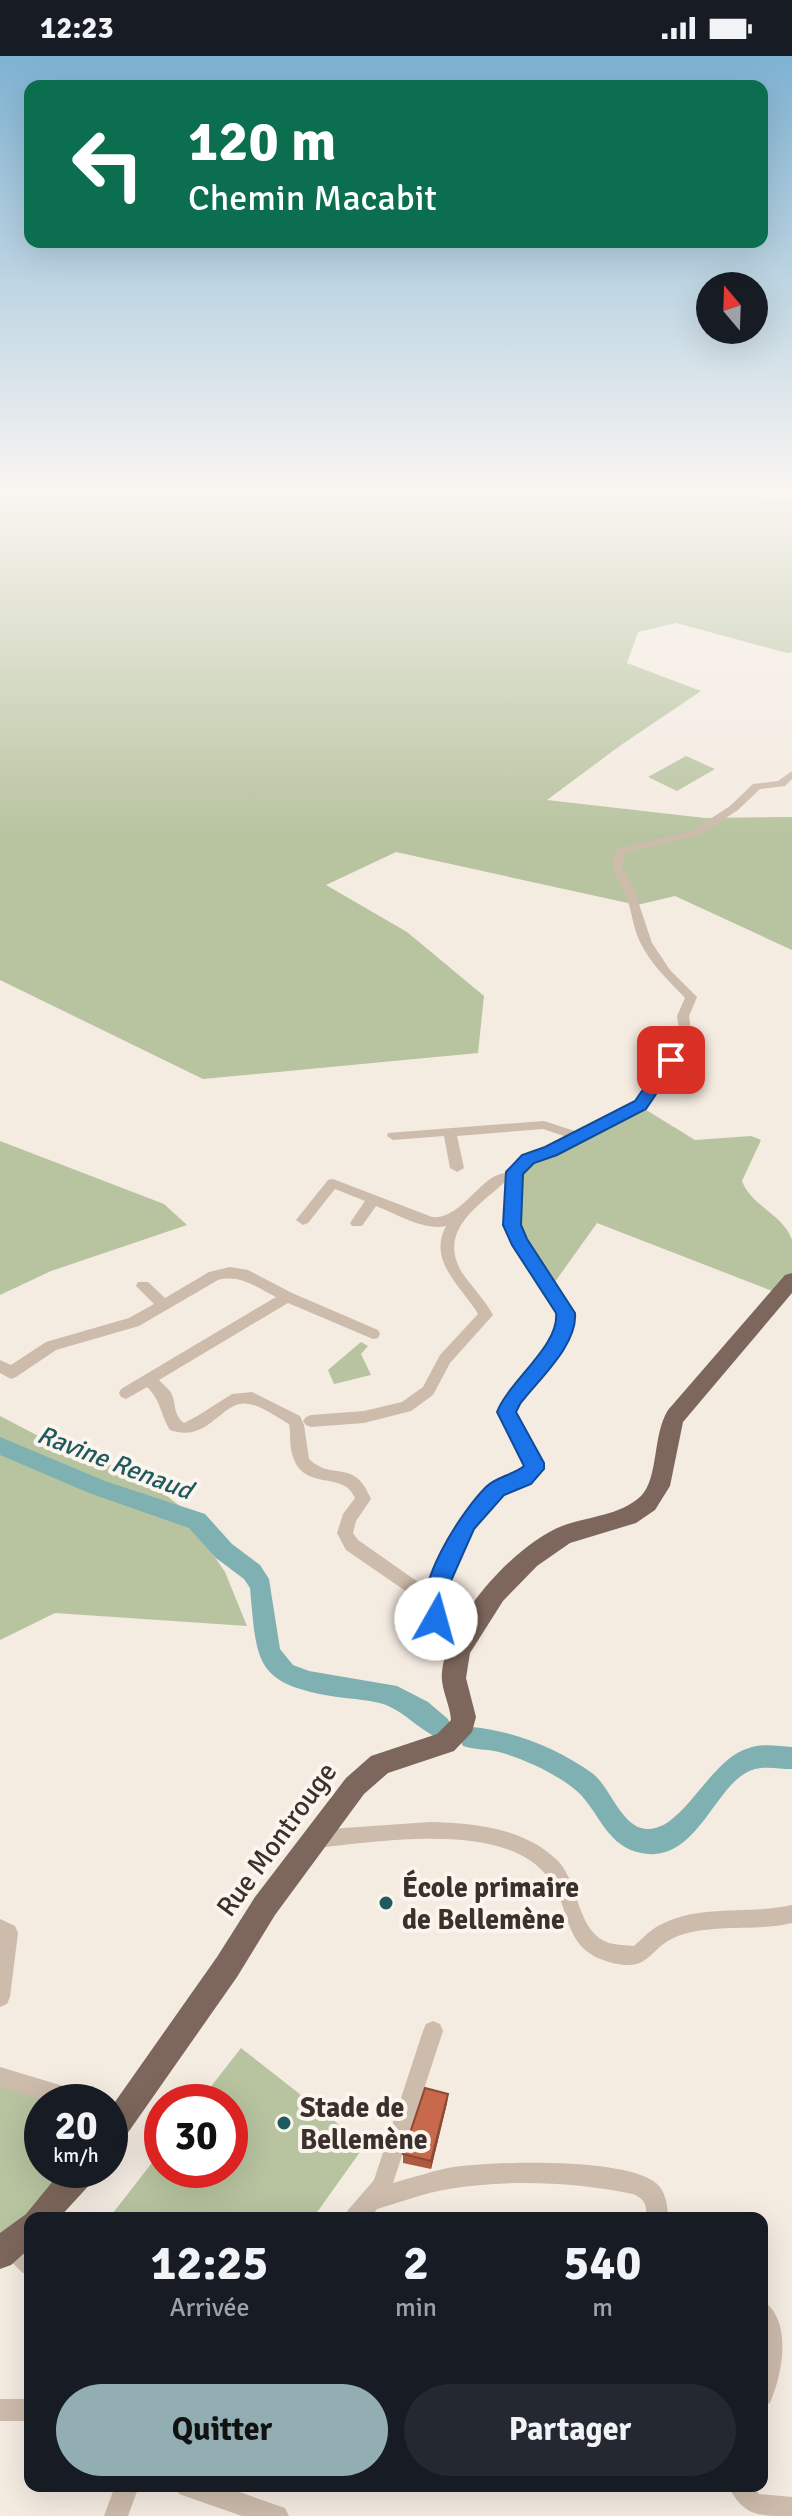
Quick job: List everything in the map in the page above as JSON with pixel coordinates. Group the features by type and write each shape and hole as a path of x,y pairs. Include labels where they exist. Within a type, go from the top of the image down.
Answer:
{"main road":[{"name":"Rue Montrouge","path":"128,2104 227,1967 265,1906 365,1774 393,1758 445,1743 463,1724 454,1668 464,1636 485,1606 510,1578 562,1536 633,1515 648,1504 661,1487 671,1423 792,1280"},
{"path":"44,2212 66,2188"}],"street":[{"path":"459,1655 451,1648 436,1619 435,1592 466,1524 496,1489 524,1478 534,1469 534,1463 507,1412 511,1401 560,1339 567,1323 565,1313 518,1241 512,1225 511,1208 519,1166 641,1105 687,1042 683,1016 691,997 666,972 646,943 631,895 617,867 620,851 696,833 734,808 757,786 781,784 792,774"},
{"path":"393,1136 544,1125 576,1136"},
{"path":"450,1132 457,1168"},
{"path":"311,1421 385,1414 406,1407 428,1391 445,1359 486,1315 451,1265 445,1238 450,1227 502,1177 515,1178"},
{"path":"303,1220 333,1183 436,1223 469,1208"},
{"path":"357,1223 374,1199"},
{"path":"0,1365 11,1373 51,1346 114,1330 214,1276 230,1272 243,1274 287,1297 373,1334"},
{"path":"143,1286 164,1305"},
{"path":"126,1393 287,1297"},
{"path":"149,1380 164,1394 166,1410 174,1423 184,1428 197,1426 237,1398 252,1398 295,1420 301,1460 307,1467 316,1472 343,1477 360,1486 363,1499 349,1519 345,1533 352,1545 434,1602"},
{"path":"315,1840 390,1830 442,1831 503,1840 541,1858 568,1896 584,1940 601,1951 618,1956 637,1956 665,1932 681,1927 701,1923 771,1921 792,1914"},
{"path":"0,1928 8,1933 0,1997"},
{"path":"361,2212 382,2186 433,2031"},
{"path":"0,2077 24,2084"},
{"path":"370,2200 450,2178 549,2175 608,2178 635,2183 647,2190 655,2200 656,2212"},
{"path":"768,2314 776,2318 783,2330 785,2347 768,2382"},
{"path":"0,2410 24,2410"},
{"path":"116,2516 125,2492"},
{"path":"205,2492 277,2516"},
{"path":"744,2492 753,2505 792,2509"}],"green space":[{"path":"0,606 792,606 792,652 787,653 676,623 638,632 627,663 701,691 547,800 705,818 792,817 792,950 675,896 637,905 396,852 326,885 407,932 484,996 478,1053 203,1079 0,980"},
{"path":"686,756 715,769 677,791 648,777"},
{"path":"643,1108 695,1140 751,1136 761,1140 742,1181 752,1197 788,1231 792,1240 792,1280 780,1294 597,1223 552,1286 518,1241 519,1166"},
{"path":"0,1141 164,1204 187,1225 51,1271 0,1295"},
{"path":"361,1342 368,1346 361,1354 371,1375 334,1384 328,1370"},
{"path":"0,1416 71,1453 138,1473 181,1507 225,1572 247,1626 55,1613 0,1640"},
{"name":"Stade de Bellemène","path":"241,2048 365,2145 317,2212 114,2212 144,2173 144,2188 248,2188 248,2084 213,2084"},
{"path":"0,2077 24,2084 24,2188 62,2188 36,2212 24,2212 24,2225 0,2254"}],"building":[{"path":"425,2088 448,2094 431,2161 403,2154"}],"waterway":[{"name":"Ravine Renaud","path":"0,1446 97,1487 197,1521 224,1551 252,1572 261,1586 268,1652 284,1673 309,1682 388,1694 419,1710 439,1727"},
{"name":"Ravine Renaud","path":"472,1738 504,1742 572,1774 589,1786 621,1829 629,1836 649,1842 664,1839 678,1830 736,1765 754,1758 792,1758"}],"place":[{"name":"École primaire de Bellemène","path":"386,1903"},
{"name":"Stade de Bellemène","path":"284,2123"}],"route":[{"path":"436,1619 435,1592 466,1524 496,1489 524,1478 534,1469 534,1463 507,1412 511,1401 560,1339 567,1323 565,1313 518,1241 512,1225 515,1172 528,1159 551,1151 641,1105 671,1060"}]}
